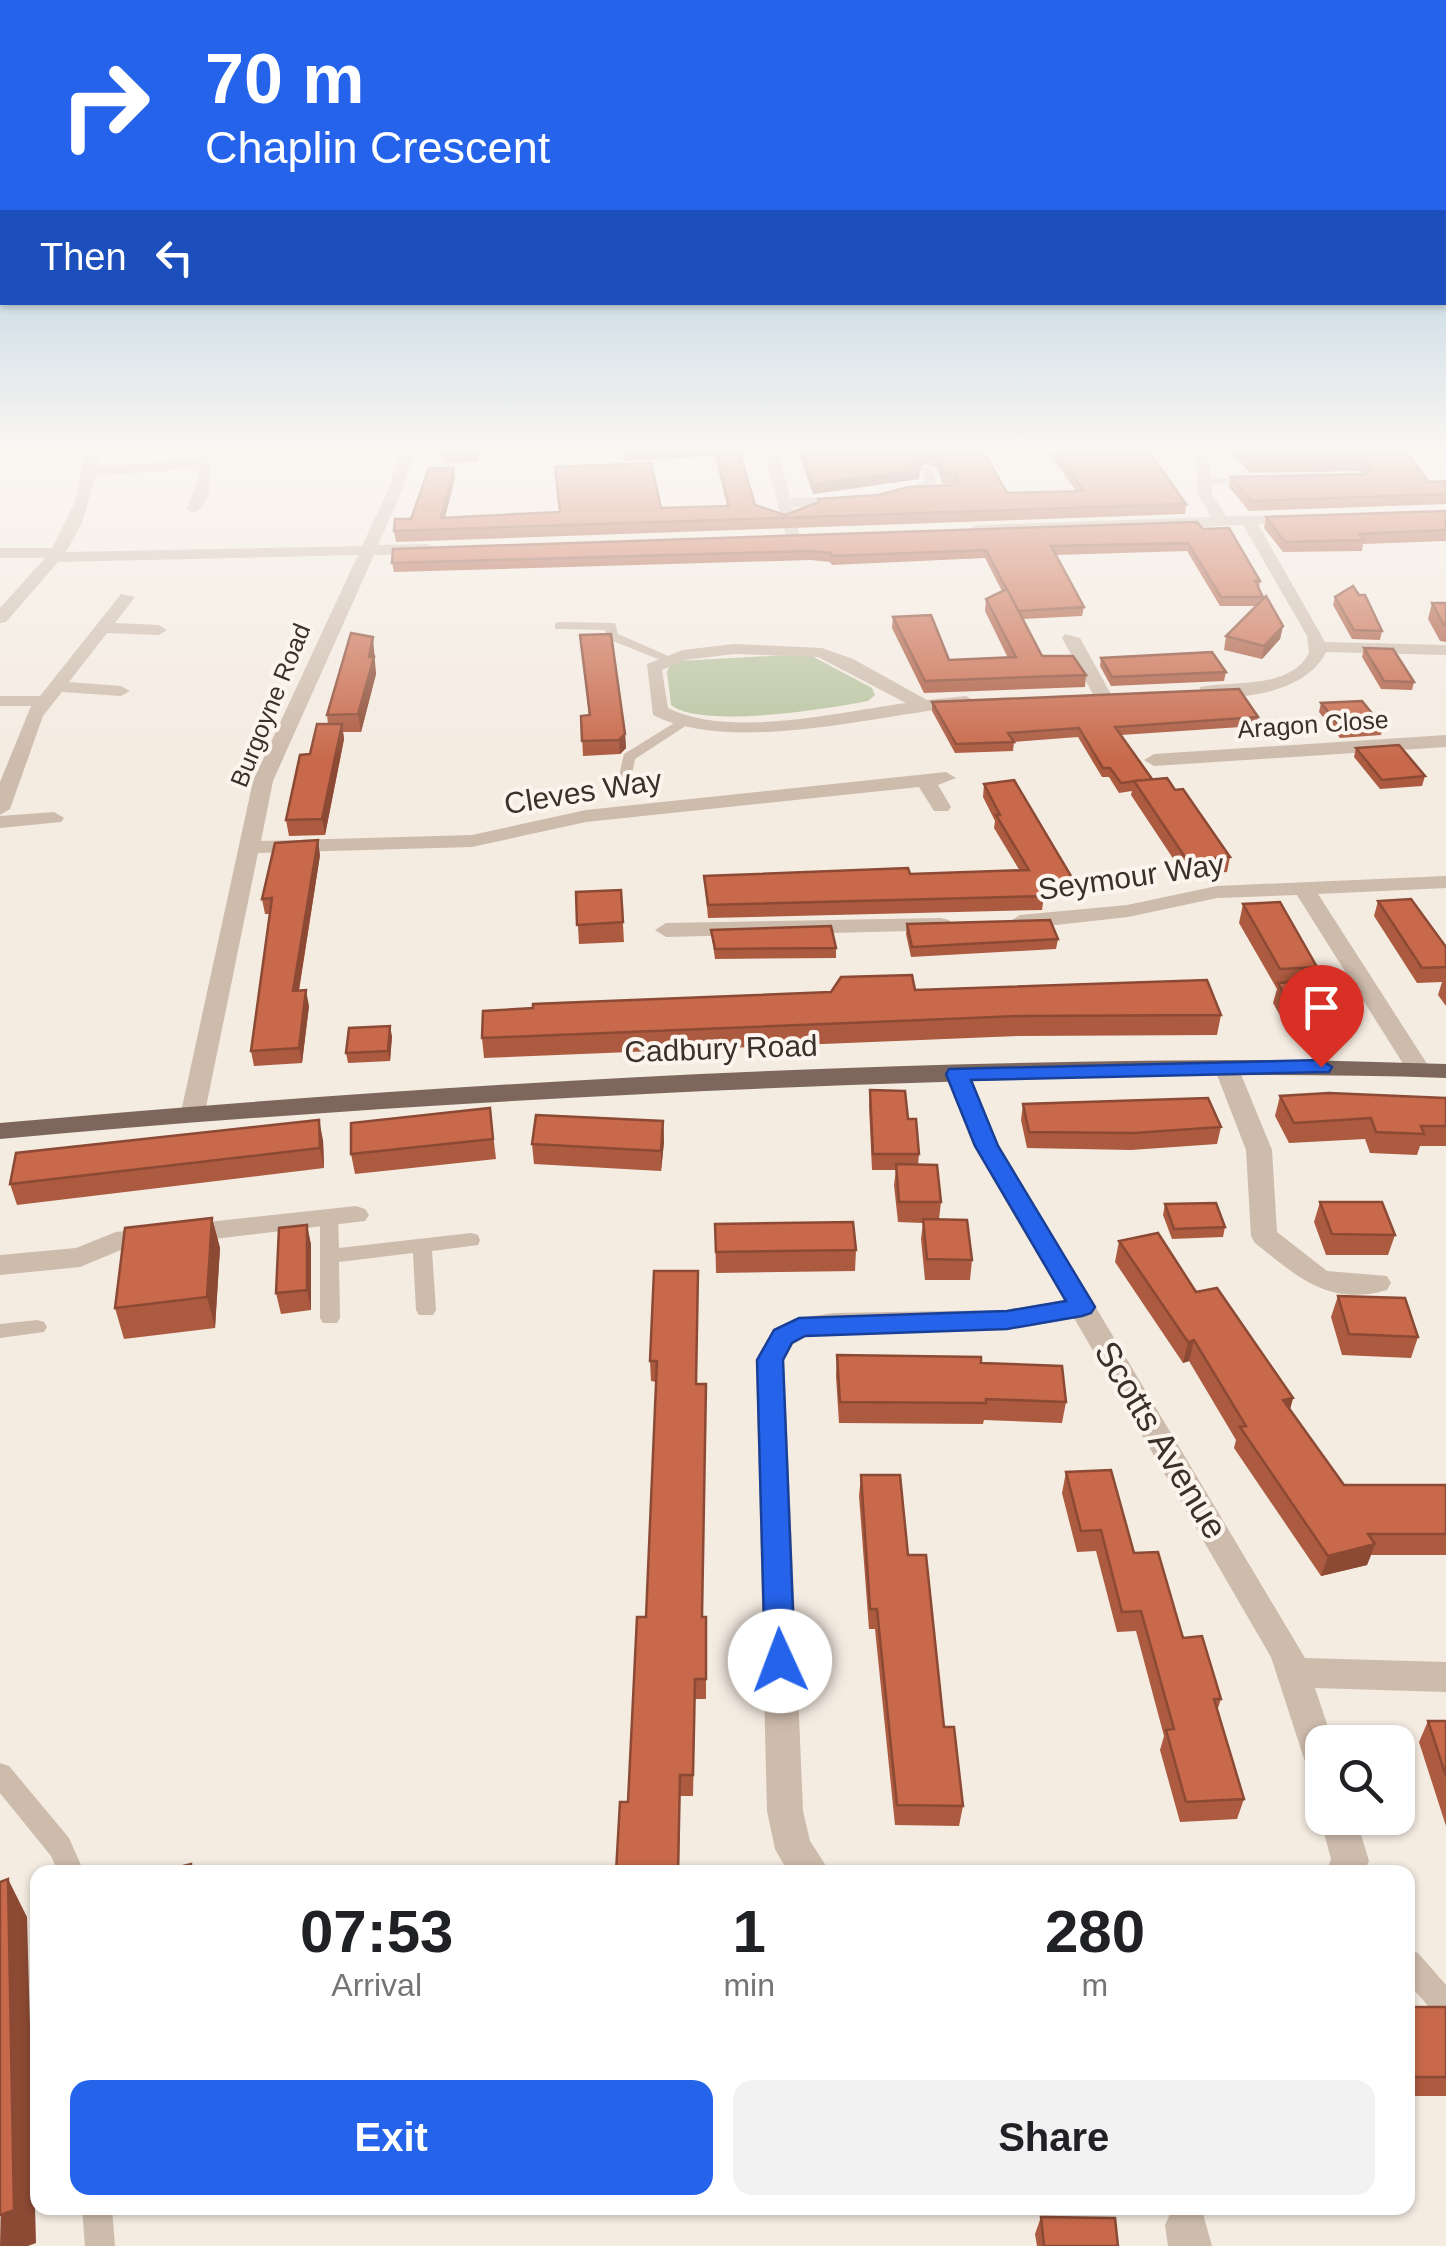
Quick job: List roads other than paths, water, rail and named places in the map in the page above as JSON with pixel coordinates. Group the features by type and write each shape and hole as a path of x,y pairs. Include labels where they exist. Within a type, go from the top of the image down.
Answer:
{"main road":[{"name":"Cadbury Road","path":"0,1131 193,1112 578,1087 1226,1067 1446,1071"}],"street":[{"path":"0,618 60,552"},
{"path":"0,553 303,552"},
{"name":"Burgoyne Road","path":"193,1112 263,781 366,552"},
{"path":"1189,692 1248,688 1289,680 1317,662 1320,647 1266,552"},
{"path":"0,809 34,716 128,597"},
{"path":"102,628 158,630"},
{"path":"1071,638 1103,696"},
{"path":"1320,647 1446,650"},
{"path":"920,703 818,652 798,649 667,658 653,668 659,711 678,724 799,724 920,703 994,700"},
{"path":"0,701 49,693 121,691"},
{"name":"Aragon Close","path":"1154,760 1446,740"},
{"path":"1183,758 1197,783"},
{"name":"Cleves Way","path":"250,847 472,841 586,816 946,778"},
{"path":"925,780 941,807"},
{"path":"0,822 54,818"},
{"name":"Seymour Way","path":"1006,923 1128,911 1178,897 1217,892 1446,882"},
{"path":"1304,889 1419,1070"},
{"path":"666,930 704,920 960,924"},
{"path":"1226,1067 1259,1150 1264,1236 1317,1278 1330,1283 1377,1284"},
{"name":"Scotts Avenue","path":"957,1074 986,1146 1287,1653 1310,1725"},
{"path":"0,1265 80,1257 116,1241 342,1217"},
{"path":"806,1865 793,1849 785,1811 770,1360 783,1337 799,1328 834,1323 1007,1320 1082,1307"},
{"path":"1294,1672 1446,1676"},
{"path":"1343,1835 1348,1865"}],"lane":[{"path":"560,626 611,626 612,636 667,658"},
{"path":"626,776 629,757 678,724"},
{"path":"330,1318 329,1256 342,1217"},
{"path":"329,1256 471,1240"},
{"path":"422,1246 426,1310"},
{"path":"0,1331 38,1327"},
{"path":"0,1774 60,1847 68,1865"},
{"path":"1415,1972 1446,2005"},
{"path":"97,2215 100,2246"}]}
